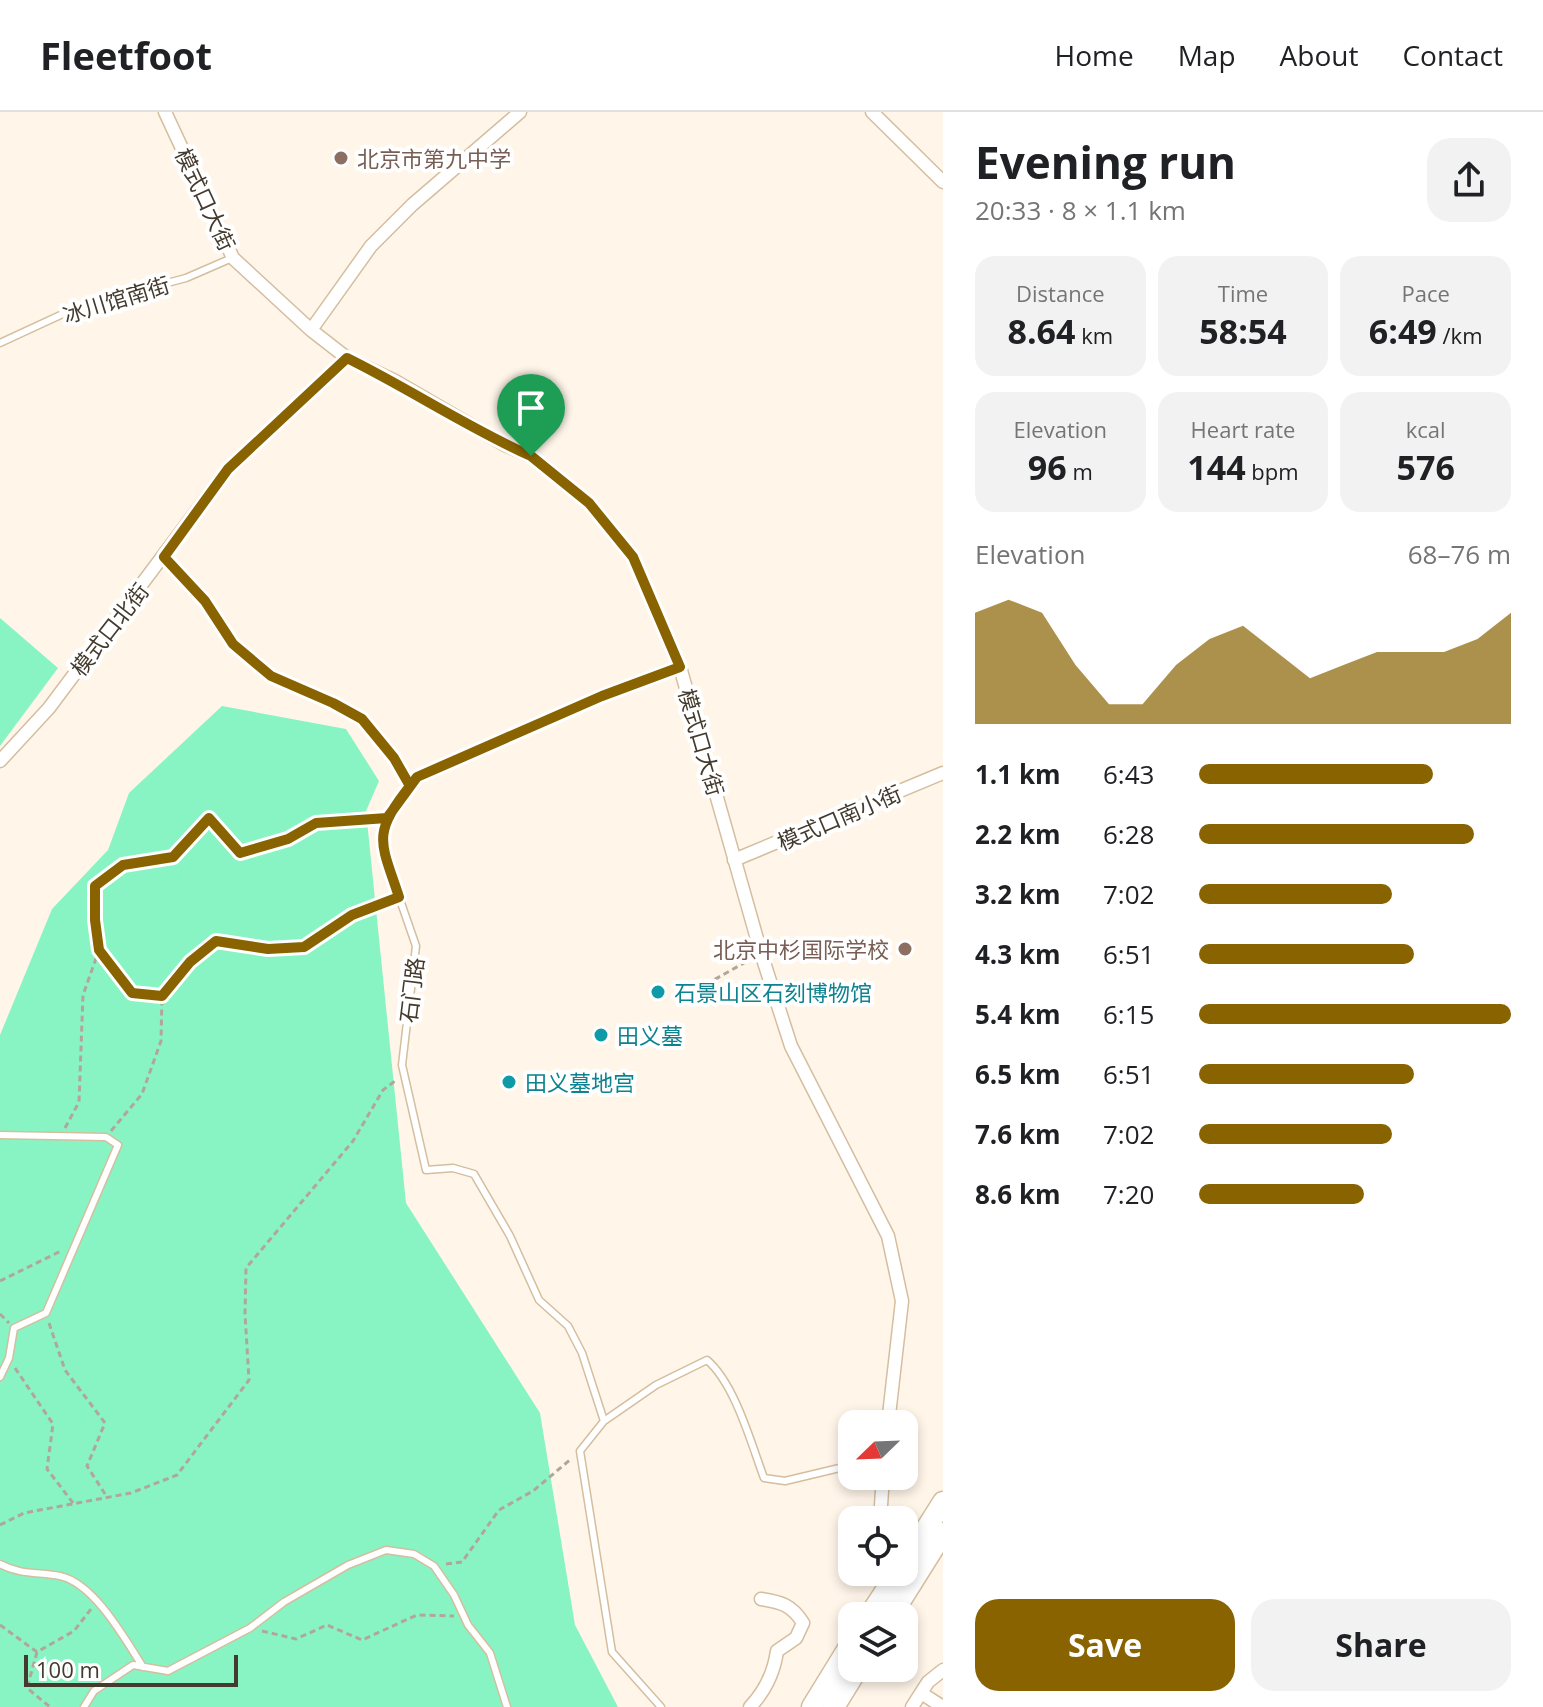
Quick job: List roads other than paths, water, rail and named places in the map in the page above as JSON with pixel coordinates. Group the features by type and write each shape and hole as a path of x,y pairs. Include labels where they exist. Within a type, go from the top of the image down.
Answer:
{"highway":[{"path":"918,1540 943,1502"},
{"path":"900,1602 943,1533"},
{"path":"812,1707 838,1665"},
{"path":"834,1707 849,1682"}],"street":[{"name":"模式口大街","path":"165,112 233,258 311,330 347,358 395,381 505,445 531,456 589,503 633,557 680,667 761,953 791,1046 888,1236 902,1301 890,1410"},
{"path":"311,330 371,246 412,205 520,112"},
{"path":"872,112 943,182"},
{"name":"模式口北街","path":"0,761 49,708 228,469 347,358"},
{"name":"模式口南小街","path":"734,860 943,773"},
{"path":"750,1707 762,1694 777,1651 796,1638 803,1623 796,1611 782,1602 761,1599"},
{"path":"912,1707 928,1682 943,1670"},
{"path":"921,1693 943,1707"}],"lane":[{"name":"冰川馆南街","path":"0,343 80,306 186,278 233,258"},
{"path":"164,557 205,601 233,644 271,676 362,719 394,758 410,786 417,777 602,696 680,667"},
{"name":"石门路","path":"410,786 387,818 381,845 416,946 402,1065 426,1170 453,1168 474,1174 510,1236 539,1300 568,1326 575,1339 604,1421"},
{"path":"0,1135 106,1137 118,1145 46,1313 14,1328 9,1358 0,1377"},
{"path":"661,1707 612,1652 580,1451 604,1421 656,1385 707,1360 716,1367 736,1405 764,1478 785,1481 838,1468"},
{"path":"84,1707 94,1691 133,1665 168,1671 250,1628 284,1602 348,1565 386,1550 414,1554 434,1566 490,1653 507,1707"},
{"path":"0,1564 14,1572 64,1576 88,1591 143,1667"}],"place":[{"name":"北京市第九中学","path":"341,158"},
{"name":"北京中杉国际学校","path":"905,949"},
{"name":"石景山区石刻博物馆","path":"658,992"},
{"name":"田义墓","path":"601,1035"},
{"name":"田义墓地宫","path":"509,1082"}]}
